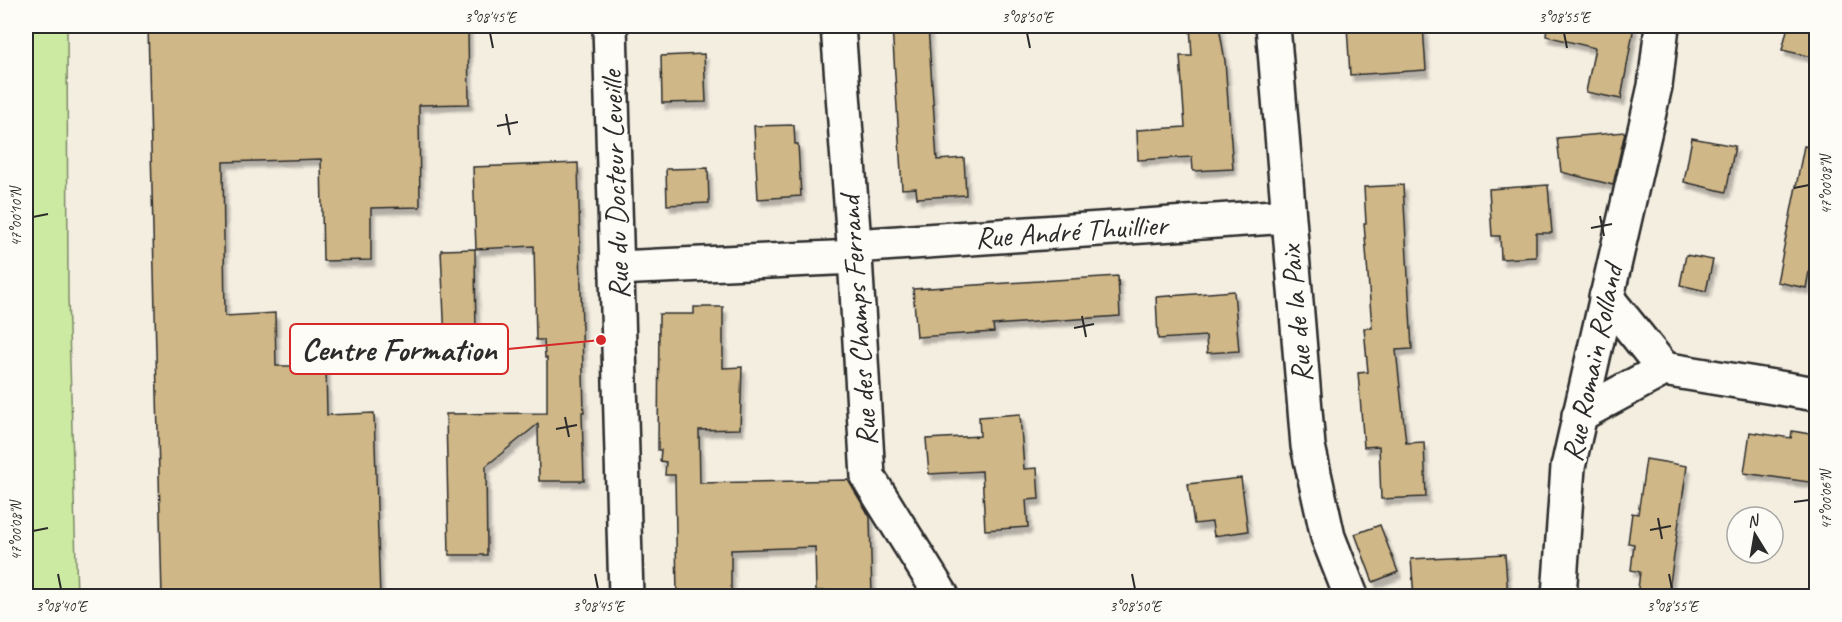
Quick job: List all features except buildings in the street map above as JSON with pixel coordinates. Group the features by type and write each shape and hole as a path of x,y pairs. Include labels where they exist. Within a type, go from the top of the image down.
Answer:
{"street":[{"name":"Rue du Docteur Leveille","path":"610,26 626,597"},
{"name":"Rue des Champs Ferrand","path":"838,26 855,252 868,477 942,597"},
{"name":"Rue de la Paix","path":"1273,26 1308,446 1328,537 1351,597"},
{"name":"Rue Romain Rolland","path":"1559,597 1568,466 1655,86 1662,26"},
{"name":"Rue André Thuillier","path":"617,268 855,252 1288,216"},
{"path":"1606,297 1664,369"},
{"path":"1579,415 1664,369 1816,394"}],"green space":[{"path":"26,26 67,26 68,296 77,596 26,596"}],"place":[{"name":"Centre Formation","path":"601,340"}]}
